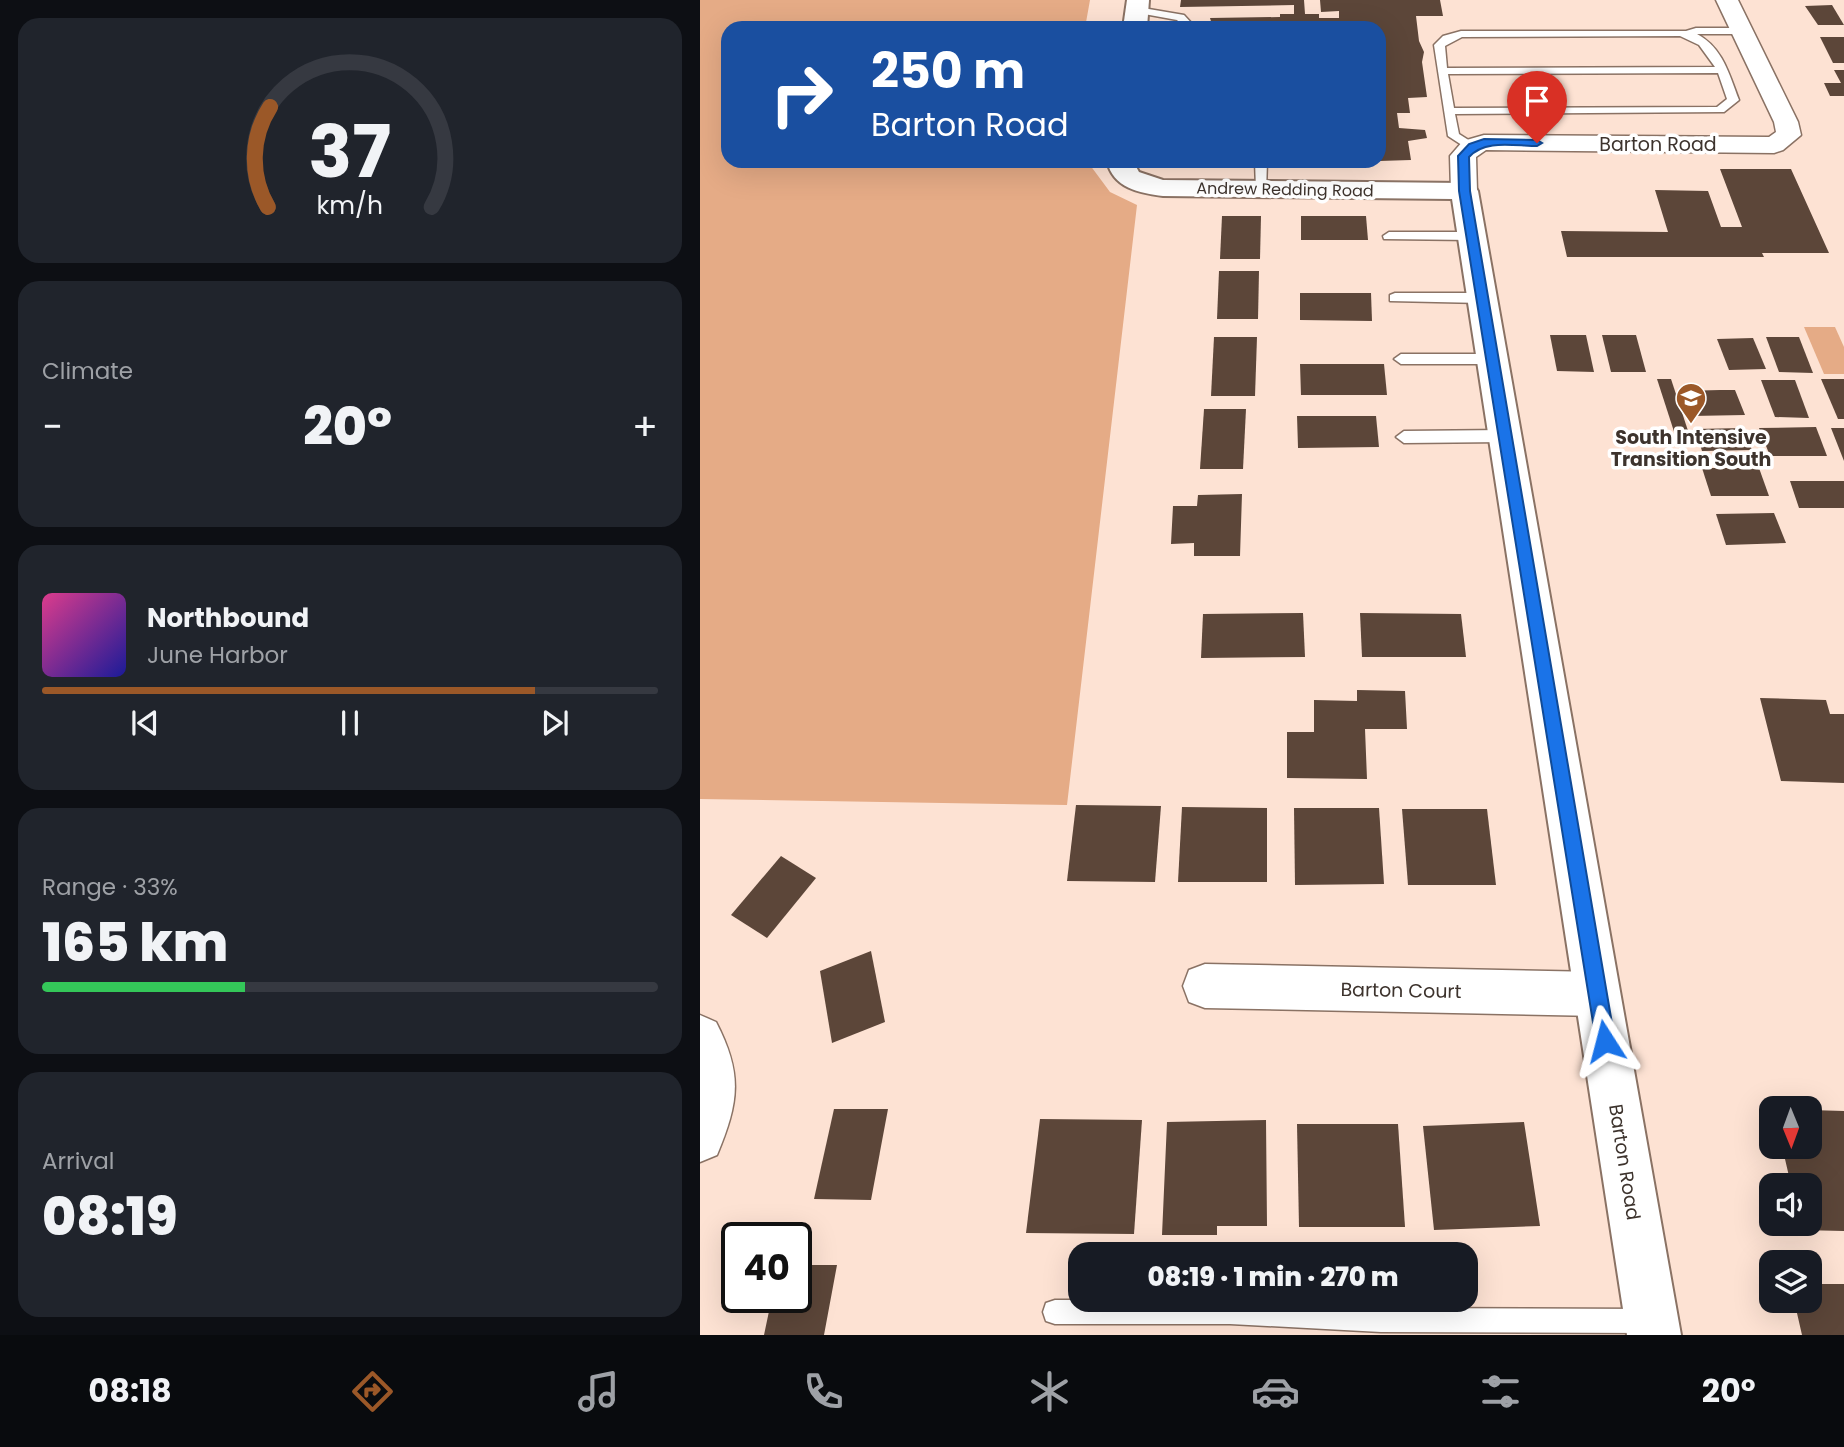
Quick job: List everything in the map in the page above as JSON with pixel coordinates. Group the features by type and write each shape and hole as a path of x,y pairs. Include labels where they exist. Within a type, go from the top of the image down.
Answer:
{"street":[{"path":"1727,0 1742,31"},
{"name":"Barton Road","path":"1653,1328 1464,191 1463,156 1472,146 1484,142 1774,145 1789,135 1786,122 1742,31"},
{"name":"Andrew Redding Road","path":"1122,168 1124,174 1147,186 1464,191"},
{"name":"Barton Court","path":"1205,986 1597,994"},
{"path":"700,1038 710,1055 715,1084 700,1138"}],"lane":[{"path":"1137,13 1180,17 1184,21"},
{"path":"1689,34 1696,31 1742,31"},
{"path":"1448,111 1720,110 1733,100 1711,45 1700,37 1689,34 1461,34 1447,38 1439,45 1448,111 1454,136 1472,146"},
{"path":"1443,72 1721,70"},
{"path":"1261,168 1262,189"},
{"path":"1389,236 1472,236"},
{"path":"1395,298 1482,298"},
{"path":"1401,359 1492,359"},
{"path":"1404,437 1505,436"},
{"path":"1055,1311 1230,1311 1381,1320 1653,1328"}],"shaded area":[{"path":"700,0 1090,0 1086,21 721,21 721,168 1092,168 1110,192 1137,205 1067,805 700,799"},
{"path":"1804,327 1835,327 1844,347 1844,374 1824,374"}],"building":[{"path":"1181,0 1304,0 1305,14 1319,14 1319,18 1339,18 1339,11 1321,12 1320,0 1440,0 1443,16 1416,16 1419,41 1424,52 1422,62 1427,97 1408,98 1410,113 1397,113 1399,128 1425,130 1427,138 1408,141 1411,160 1386,161 1386,21 1211,21 1210,18 1280,17 1280,14 1294,14 1294,5 1180,7"},
{"path":"1832,5 1844,25 1818,25 1805,6"},
{"path":"1820,37 1844,37 1844,63 1833,63"},
{"path":"1834,70 1844,70 1844,96 1830,96 1824,83 1841,83"},
{"path":"1720,169 1791,169 1829,253 1762,253 1764,257 1567,257 1561,231 1668,232 1655,190 1708,191 1721,227 1742,227"},
{"path":"1222,216 1261,216 1260,259 1220,259"},
{"path":"1301,216 1366,216 1368,240 1301,240"},
{"path":"1219,271 1259,271 1258,319 1217,319"},
{"path":"1300,293 1371,293 1372,321 1300,320"},
{"path":"1550,335 1586,335 1594,372 1557,371"},
{"path":"1602,335 1636,335 1646,372 1611,372"},
{"path":"1214,337 1257,337 1255,396 1211,396"},
{"path":"1766,337 1799,337 1813,373 1779,372"},
{"path":"1753,338 1766,369 1729,370 1717,339"},
{"path":"1300,364 1384,364 1387,395 1301,395"},
{"path":"1657,379 1671,379 1693,446 1679,447"},
{"path":"1821,379 1844,379 1844,419 1838,419"},
{"path":"1761,380 1795,380 1809,418 1775,417"},
{"path":"1735,390 1745,415 1691,416 1682,391"},
{"path":"1204,409 1246,409 1243,469 1200,469"},
{"path":"1297,416 1376,416 1379,447 1298,448"},
{"path":"1816,427 1827,456 1770,456 1759,428"},
{"path":"1744,428 1752,450 1702,451 1695,429"},
{"path":"1831,428 1844,428 1844,461"},
{"path":"1702,468 1759,468 1769,496 1711,496"},
{"path":"1790,481 1844,481 1844,508 1799,508"},
{"path":"1242,494 1240,556 1194,556 1194,543 1171,544 1173,506 1197,506 1198,495"},
{"path":"1774,513 1786,543 1726,545 1716,514"},
{"path":"1303,613 1305,657 1201,658 1203,614"},
{"path":"1360,613 1461,614 1466,657 1362,657"},
{"path":"1357,690 1405,691 1407,729 1365,729 1367,779 1287,778 1287,732 1314,732 1314,700 1357,701"},
{"path":"1760,698 1826,700 1830,714 1844,714 1844,783 1781,781"},
{"path":"1076,805 1161,806 1155,882 1067,881"},
{"path":"1182,807 1267,808 1267,882 1178,882"},
{"path":"1294,808 1379,808 1384,884 1295,885"},
{"path":"1402,809 1487,809 1496,885 1408,885"},
{"path":"781,856 816,878 767,938 731,915"},
{"path":"871,951 885,1022 832,1043 820,971"},
{"path":"834,1109 888,1109 871,1200 814,1199"},
{"path":"1822,1110 1844,1111 1844,1231 1822,1230 1822,1173 1788,1173 1785,1159 1822,1159"},
{"path":"1040,1119 1142,1120 1134,1234 1026,1233"},
{"path":"1266,1120 1267,1226 1217,1226 1217,1235 1162,1235 1167,1122"},
{"path":"1524,1122 1540,1226 1434,1230 1423,1126"},
{"path":"1297,1124 1398,1124 1405,1227 1299,1227"},
{"path":"812,1265 837,1265 824,1335 764,1335 769,1313 812,1313"},
{"path":"1822,1284 1844,1284 1844,1335 1802,1335 1797,1313 1822,1313"}],"place":[{"name":"South Intensive Transition South","path":"1691,425"}],"route":[{"path":"1537,143 1484,142 1472,146 1463,156 1464,191 1605,1041"}]}
